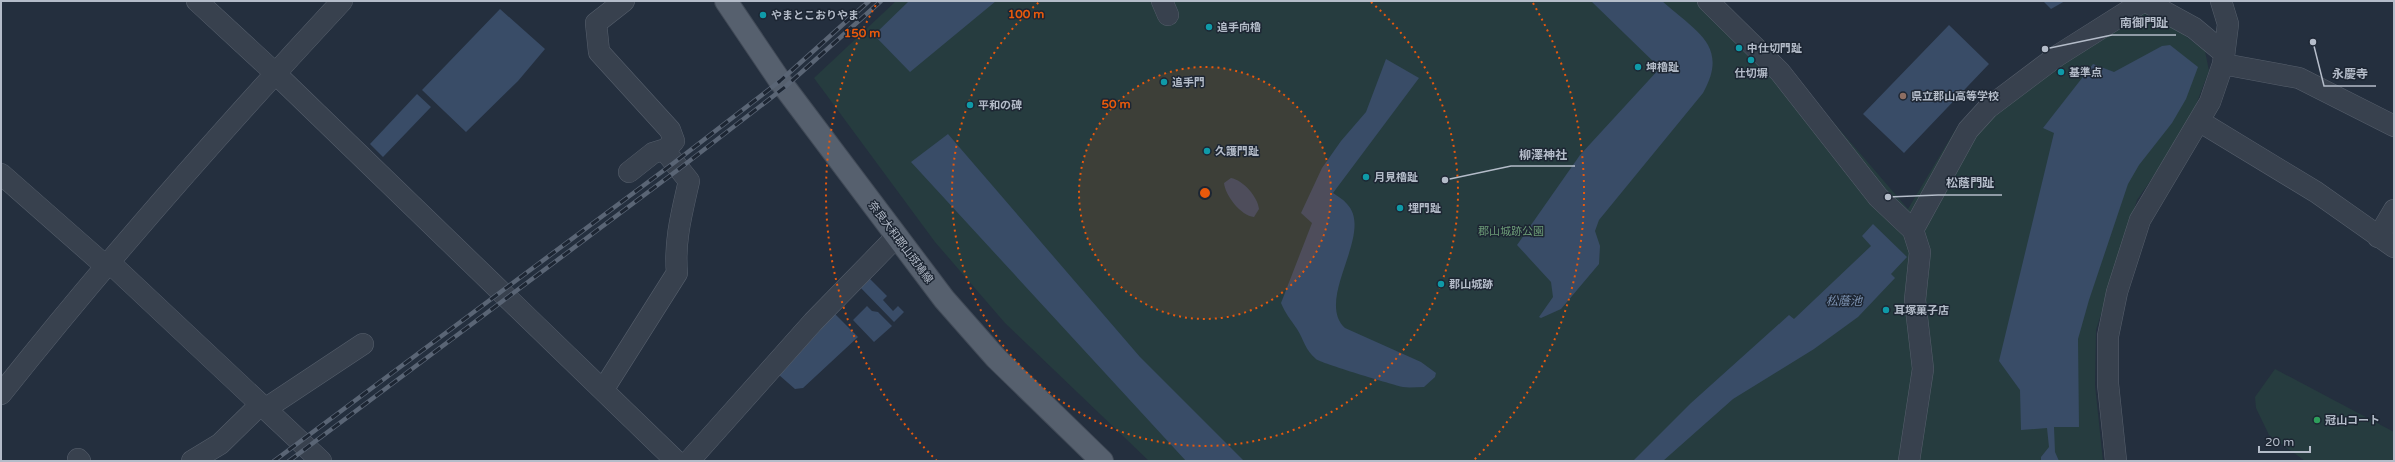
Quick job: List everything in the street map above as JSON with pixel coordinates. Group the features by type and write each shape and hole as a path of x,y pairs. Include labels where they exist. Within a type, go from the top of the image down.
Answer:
{"main road":[{"name":"奈良大和郡山斑鳩線","path":"726,1 780,81 944,299 981,342 1102,461"}],"street":[{"path":"198,1 275,72 676,461"},
{"path":"4,384 275,72 342,1"},
{"path":"624,1 596,23 599,52 670,130 674,141 666,149 653,153 629,172"},
{"path":"1708,1 1780,72 1878,197 1913,230 1920,252 1915,300 1923,369 1909,461"},
{"path":"1913,230 1968,130 1988,108 2057,56 2145,1 2194,28 2224,58 2299,78 2394,126"},
{"path":"2116,461 2108,384 2108,336 2117,292 2140,220 2210,102 2224,58 2228,24 2221,1"},
{"path":"2199,121 2316,192 2386,242 2394,210"},
{"path":"603,390 677,273 675,255 678,227 689,181 666,149"},
{"path":"1,174 101,262 110,263 321,461"},
{"path":"689,461 814,322 897,236"},
{"path":"192,461 220,444 262,407 363,344"}],"green space":[{"name":"郡山城跡公園","path":"896,1 1718,1 1784,65 1908,209 1957,127 2059,44 2126,1 2161,17 2205,51 2209,71 2187,128 2137,200 2096,330 2095,385 2103,461 1149,461 1005,323 935,242 814,78"},
{"name":"冠山コート","path":"2275,369 2394,432 2394,461 2305,461 2269,435 2256,408 2255,397"}],"water":[{"path":"909,1 996,1 910,72 874,35"},
{"path":"1591,1 1662,1 1697,31 1705,40 1711,51 1713,63 1710,76 1703,93 1599,220 1595,231 1600,246 1599,264 1561,309 1541,318 1539,317 1553,297 1551,282 1517,245 1580,155 1660,68"},
{"path":"2043,1 2065,1 2051,9"},
{"path":"500,9 545,49 518,81 466,132 422,90"},
{"path":"1949,25 1989,64 1904,153 1863,114"},
{"path":"2170,45 2198,67 2186,99 2172,123 2139,165 2128,184 2089,300 2078,339 2079,427 2054,427 2055,452 2059,461 2041,461 2041,457 2049,447 2047,428 2021,430 2020,390 1999,361 2054,133 2043,128 2093,64 2114,72 2162,46"},
{"path":"1386,59 1419,78 1333,193 1347,204 1354,216 1354,232 1336,300 1337,316 1345,328 1421,362 1436,373 1435,377 1424,387 1403,387 1343,369 1316,359 1307,348 1281,303 1312,223 1301,213 1322,168 1341,141 1366,112"},
{"path":"417,94 431,107 383,157 370,144"},
{"path":"948,134 1140,357 1244,461 1186,461 911,162"},
{"path":"1231,178 1236,179 1245,186 1256,199 1259,209 1254,217 1249,216 1239,209 1227,193 1224,183"},
{"name":"松蔭池","path":"1873,224 1907,257 1891,274 1895,278 1858,317 1814,349 1733,399 1663,461 1633,461 1691,403 1789,315 1794,319 1871,246 1862,236"},
{"path":"868,277 887,296 883,300 893,311 898,306 904,312 894,322 859,286"},
{"path":"867,306 872,311 878,312 892,326 874,342 853,320"},
{"path":"833,312 858,337 803,388 795,389 779,375"}],"railway":[{"path":"274,461 675,162 780,81 869,1"},
{"path":"289,461 679,169 785,87 881,1"}],"place":[{"name":"やまとこおりやま","path":"763,15"},
{"name":"追手向櫓","path":"1209,27"},
{"name":"永慶寺","path":"2313,42"},
{"name":"中仕切門趾","path":"1739,48"},
{"name":"南御門趾","path":"2045,49"},
{"name":"仕切塀","path":"1751,60"},
{"name":"坤櫓趾","path":"1638,67"},
{"name":"基準点","path":"2061,72"},
{"name":"追手門","path":"1164,82"},
{"name":"県立郡山高等学校","path":"1903,96"},
{"name":"平和の碑","path":"970,105"},
{"name":"久護門趾","path":"1207,151"},
{"name":"月見櫓趾","path":"1366,177"},
{"name":"柳澤神社","path":"1445,180"},
{"name":"松蔭門趾","path":"1888,197"},
{"name":"埋門趾","path":"1400,208"},
{"name":"郡山城跡","path":"1441,284"},
{"name":"耳塚菓子店","path":"1886,310"},
{"name":"冠山コート","path":"2317,420"}]}
